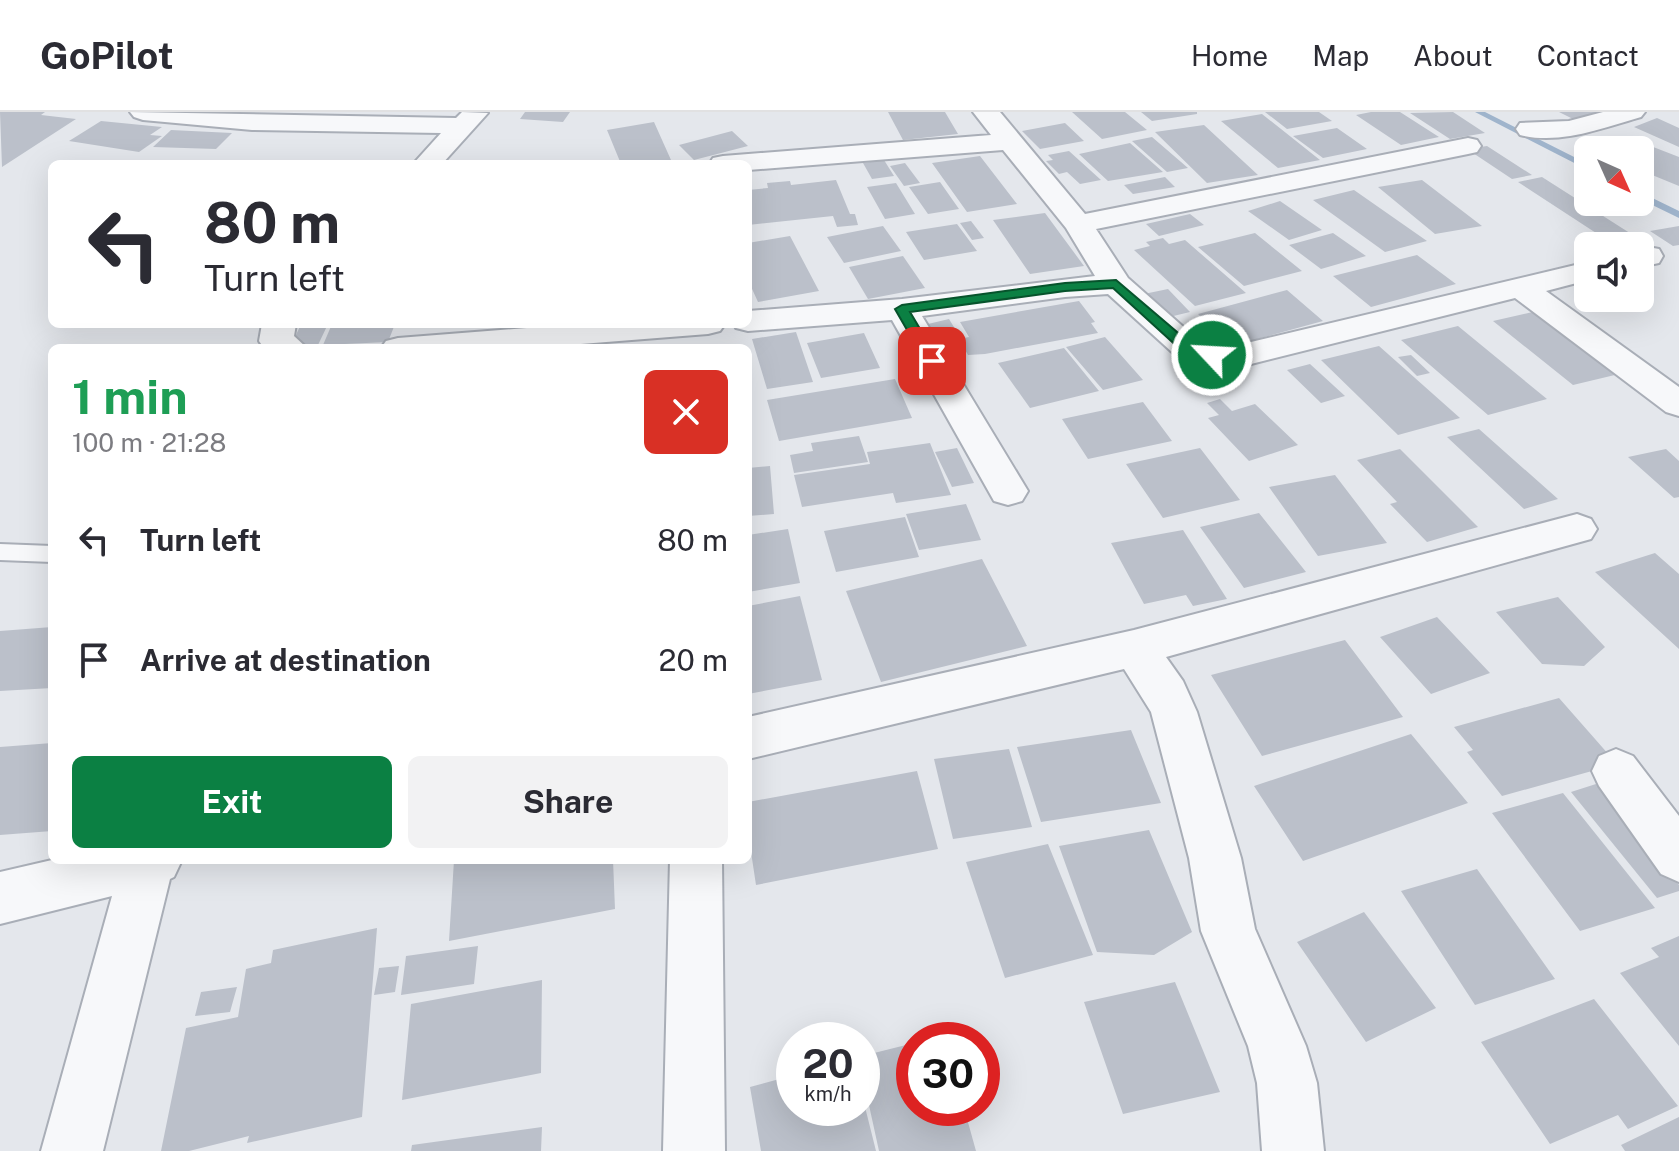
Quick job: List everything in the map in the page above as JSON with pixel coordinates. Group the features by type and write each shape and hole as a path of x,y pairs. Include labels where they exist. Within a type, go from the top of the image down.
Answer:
{"street":[{"path":"143,112 252,122 469,119"},
{"path":"986,112 1078,224 1116,284 1185,346 1212,355 1251,353 1574,275"},
{"path":"1529,129 1570,129 1632,112"},
{"path":"431,160 469,119"},
{"path":"752,162 1012,141"},
{"path":"1078,224 1468,146"},
{"path":"752,321 902,309 1065,287 1116,284"},
{"path":"1521,288 1679,404"},
{"path":"902,309 1008,491"},
{"path":"505,344 585,341 679,328"},
{"path":"752,737 1134,648 1577,529"},
{"path":"1134,648 1167,695 1174,712 1215,858 1228,931 1281,1058 1287,1083 1293,1151"},
{"path":"1616,771 1679,857"},
{"path":"0,898 140,864"},
{"path":"72,1151 151,864"},
{"path":"694,1151 696,864"}],"lane":[{"path":"0,552 48,554"}],"building":[{"path":"0,112 45,112 41,115 76,119 2,167"},
{"path":"525,112 570,112 563,122 520,119"},
{"path":"888,112 945,112 958,134 903,140"},
{"path":"1072,112 1125,112 1147,130 1102,139"},
{"path":"1141,112 1197,112 1197,114 1152,121"},
{"path":"1265,112 1319,112 1332,121 1287,129"},
{"path":"1400,112 1439,137 1401,145 1356,115"},
{"path":"1453,112 1485,133 1450,139 1410,113"},
{"path":"1559,112 1614,112 1581,123"},
{"path":"1262,114 1320,160 1278,168 1221,121"},
{"path":"1657,118 1679,128 1679,147 1634,127"},
{"path":"101,121 162,127 150,135 162,136 139,152 69,141"},
{"path":"654,122 671,160 619,160 607,130"},
{"path":"1065,123 1084,141 1040,149 1022,131"},
{"path":"1204,125 1258,175 1207,183 1155,132"},
{"path":"1337,128 1367,149 1323,158 1293,136"},
{"path":"171,130 232,133 216,149 153,147"},
{"path":"732,131 748,146 694,160 679,145"},
{"path":"1152,137 1188,168 1167,172 1132,141"},
{"path":"1130,143 1163,172 1108,181 1079,154"},
{"path":"1487,146 1532,175 1512,179 1467,149"},
{"path":"1654,147 1679,157 1679,186 1654,176"},
{"path":"1069,151 1101,180 1080,184 1067,172 1059,174 1046,161 1053,160 1048,155"},
{"path":"980,156 1017,204 967,212 932,163"},
{"path":"884,160 894,176 872,179 863,163"},
{"path":"905,163 920,183 904,186 890,166"},
{"path":"1165,177 1175,187 1133,194 1124,185"},
{"path":"1542,177 1574,197 1574,216 1603,216 1628,232 1595,232 1518,182"},
{"path":"836,180 858,225 837,227 833,216 752,225 752,190 768,188 767,183 790,181 791,185"},
{"path":"1422,180 1482,226 1435,234 1378,187"},
{"path":"940,182 959,209 928,214 909,187"},
{"path":"896,183 915,214 885,219 867,187"},
{"path":"1354,190 1427,241 1385,252 1313,200"},
{"path":"1280,201 1322,230 1289,240 1248,211"},
{"path":"1045,213 1084,266 1030,274 993,220"},
{"path":"1190,214 1204,225 1159,236 1146,224"},
{"path":"971,221 984,238 972,240 960,223"},
{"path":"957,224 977,251 924,260 906,232"},
{"path":"883,226 901,251 844,263 827,237"},
{"path":"1679,226 1679,245 1673,246 1650,231"},
{"path":"1255,233 1302,271 1244,286 1198,247"},
{"path":"1333,233 1366,256 1321,269 1289,245"},
{"path":"790,236 819,291 758,302 752,289 752,242"},
{"path":"1163,238 1169,244 1185,240 1246,293 1195,306 1134,250 1150,246 1146,242"},
{"path":"1417,255 1456,284 1371,307 1333,276"},
{"path":"903,256 925,288 868,299 849,267"},
{"path":"1168,289 1190,312 1161,319 1139,295"},
{"path":"1287,290 1323,321 1232,346 1198,314"},
{"path":"1079,301 1095,322 1091,323 1098,333 968,355 959,339 969,337 960,322"},
{"path":"1537,311 1619,374 1573,385 1493,321"},
{"path":"949,319 960,337 939,341 928,324"},
{"path":"1458,326 1547,399 1488,415 1401,340"},
{"path":"299,328 326,328 318,344 292,344"},
{"path":"330,328 393,328 388,342 323,344"},
{"path":"796,332 813,382 767,389 752,339"},
{"path":"864,333 880,368 821,378 807,343"},
{"path":"1105,337 1143,380 1103,390 1066,347"},
{"path":"1379,346 1460,418 1398,435 1321,360"},
{"path":"1064,348 1099,391 1030,408 998,363"},
{"path":"956,349 963,361 941,365 935,354"},
{"path":"1411,355 1430,373 1417,376 1398,357"},
{"path":"1310,364 1345,396 1321,403 1287,370"},
{"path":"895,379 912,418 779,441 767,400"},
{"path":"1220,399 1232,411 1255,404 1298,445 1249,461 1208,418 1219,415 1207,403"},
{"path":"1143,402 1172,441 1088,459 1062,419"},
{"path":"1479,429 1558,499 1524,509 1447,437"},
{"path":"859,436 868,462 794,473 790,455 813,451 811,443"},
{"path":"930,443 951,495 896,503 893,493 802,507 794,475 870,464 867,452"},
{"path":"957,448 974,483 952,487 935,452"},
{"path":"1200,448 1240,500 1163,518 1126,464"},
{"path":"1400,449 1478,527 1427,542 1390,504 1397,502 1357,460"},
{"path":"1666,449 1679,461 1679,497 1674,498 1628,457"},
{"path":"770,466 774,514 752,516 752,468"},
{"path":"1335,475 1387,543 1318,556 1269,487"},
{"path":"966,504 981,540 919,550 906,514"},
{"path":"1259,513 1306,572 1244,588 1200,527"},
{"path":"905,517 919,557 836,572 824,531"},
{"path":"788,529 800,583 752,591 752,534"},
{"path":"1183,530 1227,599 1193,606 1186,595 1144,604 1111,543"},
{"path":"1655,553 1679,574 1679,649 1595,572"},
{"path":"982,559 1027,646 881,682 846,591"},
{"path":"800,596 822,680 752,693 752,605"},
{"path":"1558,597 1605,647 1584,666 1542,664 1496,612"},
{"path":"1437,617 1490,673 1431,694 1380,637"},
{"path":"48,627 48,688 0,691 0,631"},
{"path":"1345,640 1403,717 1262,756 1211,675"},
{"path":"1559,698 1617,764 1502,796 1467,752 1473,750 1454,727"},
{"path":"1131,730 1161,803 1041,822 1017,747"},
{"path":"1411,734 1468,803 1303,861 1254,786"},
{"path":"48,743 48,831 0,835 0,747"},
{"path":"1009,749 1032,827 953,839 934,759"},
{"path":"917,771 938,849 756,885 752,858 752,801"},
{"path":"1596,784 1679,885 1679,891 1657,898 1571,792"},
{"path":"1563,793 1655,908 1580,931 1492,813"},
{"path":"1149,830 1192,932 1154,955 1097,952 1059,846"},
{"path":"1048,844 1093,955 1005,978 966,862"},
{"path":"454,864 613,864 615,909 449,941"},
{"path":"1477,869 1555,979 1475,1005 1401,891"},
{"path":"1364,912 1436,1008 1366,1042 1297,942"},
{"path":"377,928 362,1117 247,1143 249,1136 189,1151 161,1151 186,1028 238,1017 246,969 271,963 273,950"},
{"path":"1679,936 1679,1046 1620,973 1659,957 1651,948"},
{"path":"478,946 474,984 401,995 406,956"},
{"path":"399,966 395,992 374,995 379,968"},
{"path":"542,980 541,1073 402,1100 411,1004"},
{"path":"1175,982 1220,1092 1123,1114 1084,1002"},
{"path":"237,987 230,1012 195,1016 201,992"},
{"path":"1594,999 1678,1106 1628,1129 1618,1115 1550,1144 1481,1042"},
{"path":"896,1048 896,1126 969,1126 976,1151 879,1151 874,1126 880,1126 880,1052"},
{"path":"776,1080 776,1126 870,1126 876,1151 761,1151 750,1087"},
{"path":"1679,1117 1679,1151 1625,1151 1621,1145"},
{"path":"542,1127 541,1151 411,1151 412,1145"}],"waterway":[{"path":"1479,112 1574,160"},
{"path":"1654,202 1679,215"}],"route":[{"path":"932,361 902,309 1065,287 1116,284 1185,346 1212,355"}]}
